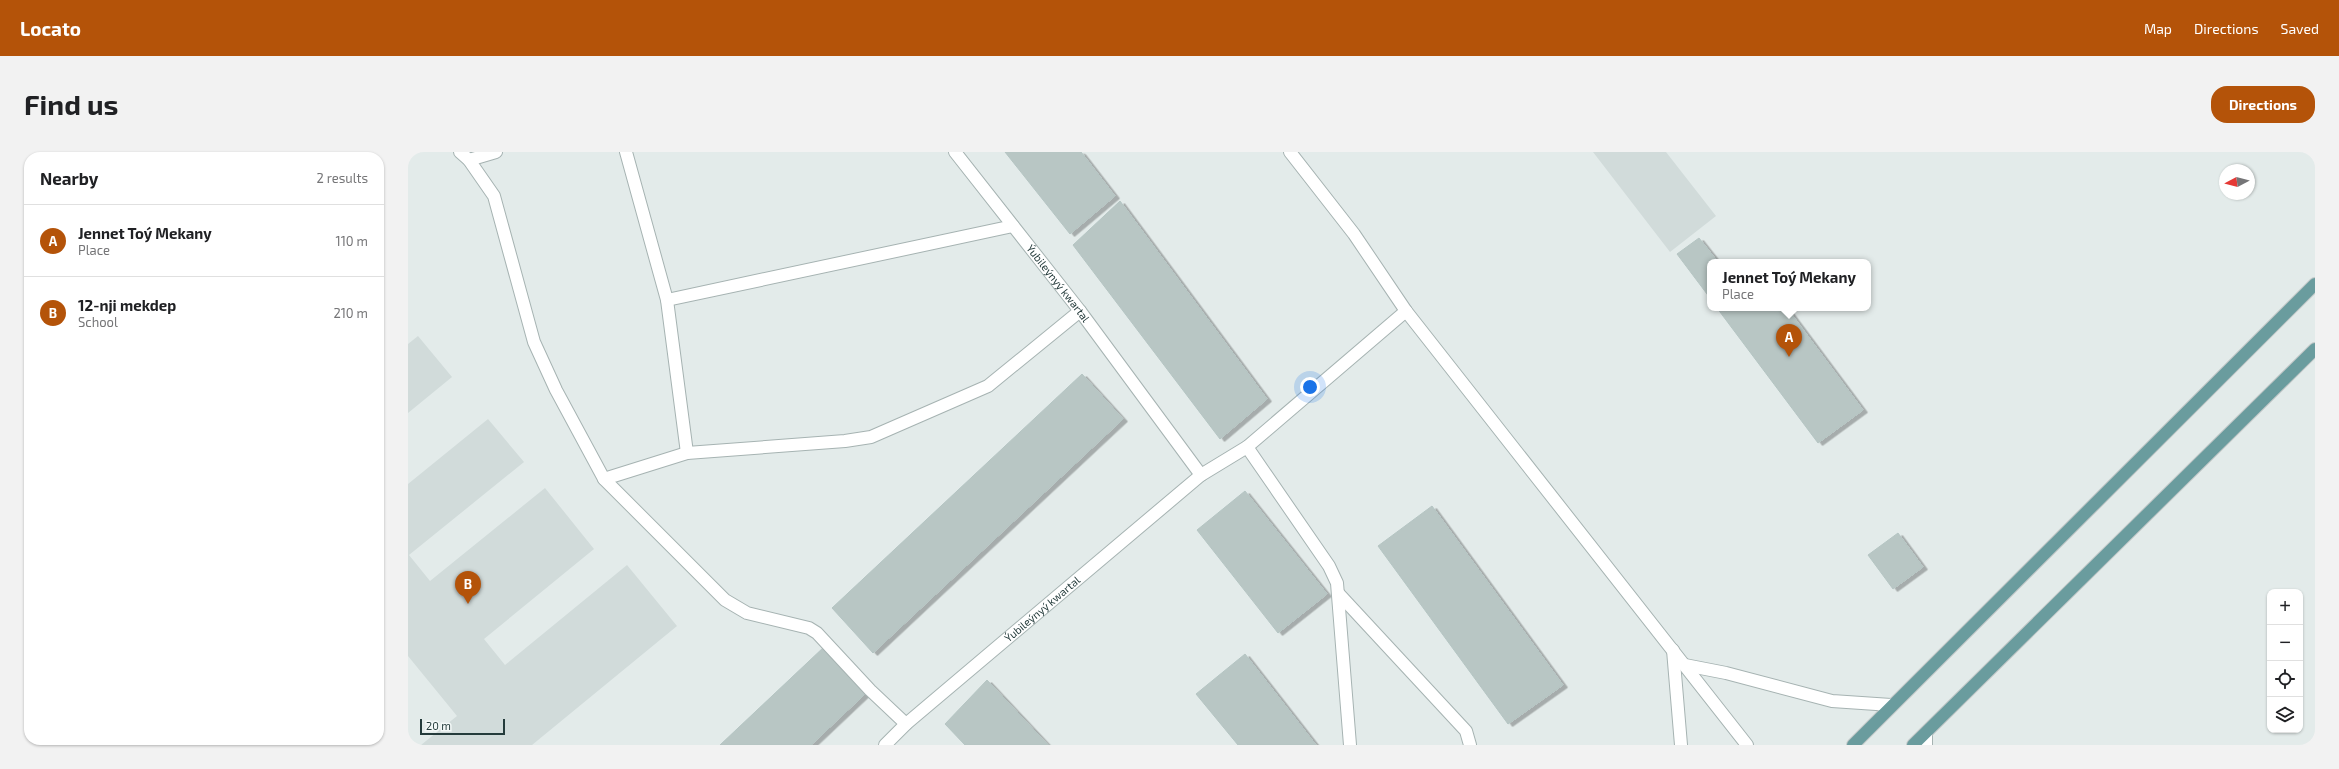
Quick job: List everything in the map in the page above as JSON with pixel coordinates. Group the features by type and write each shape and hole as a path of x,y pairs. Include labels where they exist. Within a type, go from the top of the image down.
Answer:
{"main road":[{"path":"1853,745 1891,705 2315,284"},
{"path":"1913,745 2315,349"}],"street":[{"path":"496,152 464,156 494,196 534,342 556,390 604,479 725,600 747,612 809,628 817,633 870,690 906,724"},
{"path":"626,152 667,300 687,452"},
{"name":"Ýubileýnyý kwartal","path":"955,152 1080,311 1201,475"},
{"path":"1290,152 1354,234 1406,311 1747,745"},
{"path":"667,300 1013,226"},
{"path":"604,479 687,452 845,442 871,437 988,386 1080,311"},
{"name":"Ýubileýnyý kwartal","path":"885,745 906,724 1201,475 1247,447 1406,311"},
{"path":"1247,447 1329,566 1338,593 1350,745"},
{"path":"1338,593 1466,731 1470,745"},
{"path":"1673,650 1681,745"},
{"path":"1685,665 1726,673 1832,701 1891,705"},
{"path":"1926,733 1926,745"}],"shaded area":[{"path":"1593,152 1666,152 1716,216 1670,252"},
{"path":"418,336 452,377 408,413 408,344"},
{"path":"488,419 524,462 409,555 430,581 545,488 594,549 484,639 505,665 627,565 677,626 532,745 421,745 457,716 408,656 408,484"}],"building":[{"path":"1005,152 1081,152 1115,196 1070,234"},
{"path":"1120,201 1267,399 1220,439 1073,245"},
{"path":"1699,238 1716,259 1707,259 1707,294 1677,254"},
{"path":"1719,311 1789,311 1863,410 1818,443"},
{"path":"1082,374 1123,419 873,653 832,608"},
{"path":"1245,491 1327,594 1278,633 1197,530"},
{"path":"1432,506 1563,685 1508,724 1378,546"},
{"path":"1898,533 1923,567 1893,589 1868,555"},
{"path":"825,646 867,692 811,745 720,745"},
{"path":"1245,654 1316,745 1238,745 1196,694"},
{"path":"987,680 1048,745 965,745 945,724"}],"place":[{"name":"Jennet Toý Mekany","path":"1789,357"},
{"name":"12-nji mekdep","path":"468,604"}]}
